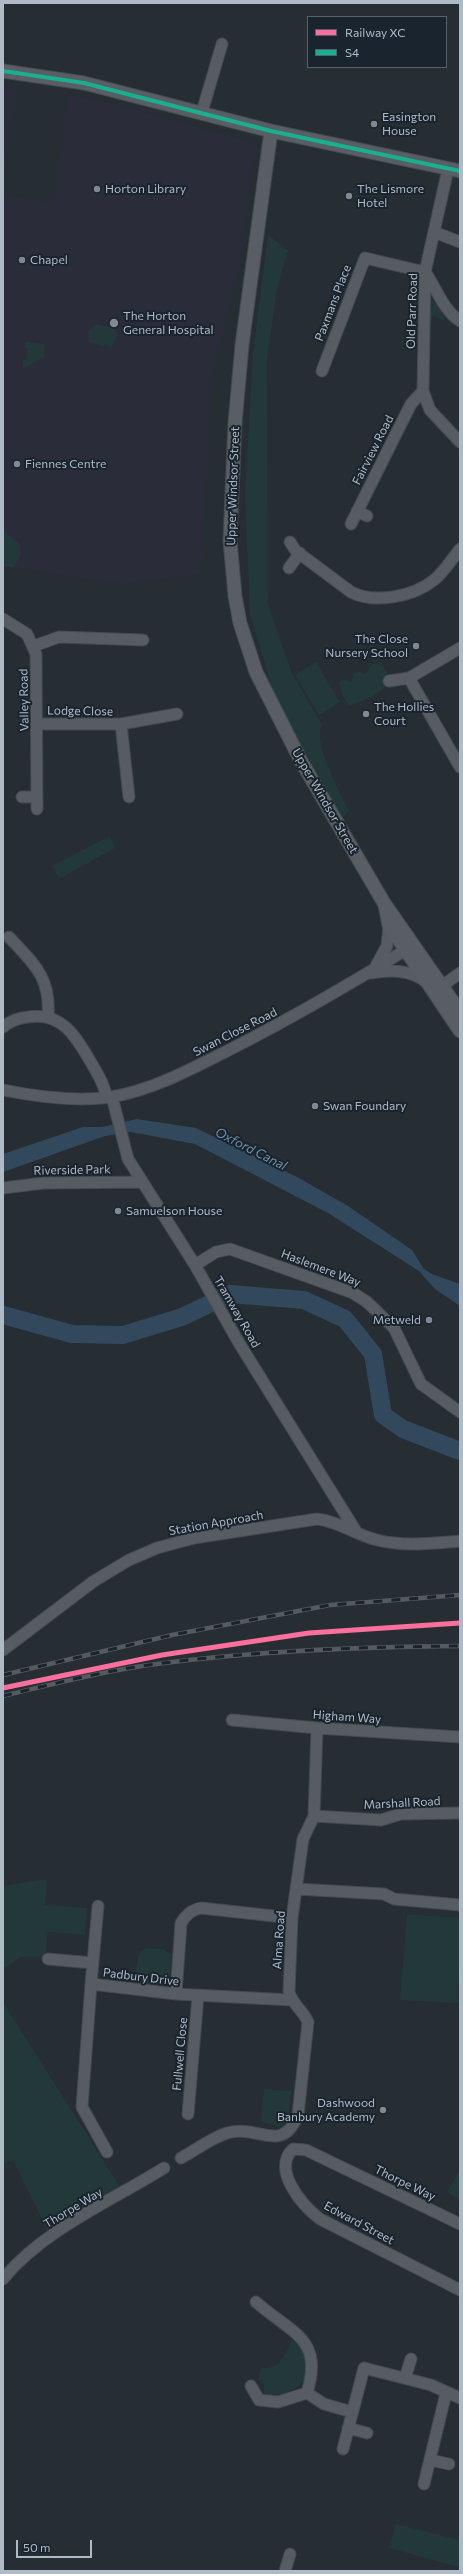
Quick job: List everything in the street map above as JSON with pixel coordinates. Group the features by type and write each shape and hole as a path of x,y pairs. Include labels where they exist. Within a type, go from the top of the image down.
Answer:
{"main road":[{"path":"3,71 84,83 202,112 271,131 454,170"},
{"name":"Upper Windsor Street","path":"271,131 242,345 235,423 230,526 234,596 248,651 267,698 300,761 410,947 428,984 460,1031"},
{"name":"Upper Windsor Street","path":"384,903 389,925 410,947 442,986 460,1012"}],"street":[{"path":"202,112 222,44"},
{"name":"Old Parr Road","path":"454,170 434,232 425,272 423,391 430,410 460,442"},
{"path":"434,232 460,242"},
{"name":"Paxmans Place","path":"322,370 365,258 425,272"},
{"path":"425,272 440,299 454,317 460,321"},
{"name":"Fairview Road","path":"351,524 362,513 411,404 423,391"},
{"path":"290,542 300,553 351,592 358,596 379,598 416,590 427,585 436,579 460,549"},
{"path":"289,568 300,553"},
{"path":"3,619 27,634 34,646 59,637 143,640"},
{"name":"Valley Road","path":"34,646 36,654 38,724 37,809"},
{"path":"389,681 409,678 460,648"},
{"path":"409,678 460,767"},
{"name":"Lodge Close","path":"38,724 122,724 177,714"},
{"name":"Lodge Close","path":"122,724 129,797"},
{"path":"22,797 37,797"},
{"name":"Swan Close Road","path":"364,975 380,963 389,939 389,925"},
{"path":"3,1027 22,1018 48,1017 48,998 42,976 9,937"},
{"name":"Swan Close Road","path":"3,1090 58,1098 109,1097 149,1087 197,1066 306,1010 410,947"},
{"name":"Swan Close Road","path":"364,975 403,972 415,974 428,984"},
{"path":"442,986 460,973"},
{"name":"Tramway Road","path":"48,1017 62,1023 76,1038 104,1085 116,1117 123,1146 128,1159 194,1264 221,1313 357,1533"},
{"name":"Riverside Park","path":"3,1188 44,1183 142,1182"},
{"name":"Haslemere Way","path":"194,1264 216,1252 230,1249 354,1293 367,1302 394,1328 421,1384 460,1412"},
{"name":"Station Approach","path":"3,1650 94,1581 129,1560 157,1548 194,1538 307,1520 324,1520 377,1540 403,1544 460,1541"},
{"name":"Higham Way","path":"232,1720 317,1728 460,1737"},
{"path":"314,1816 317,1728"},
{"name":"Marshall Road","path":"314,1816 381,1820 401,1814 460,1813"},
{"name":"Alma Road","path":"291,2000 288,1992 292,1918 303,1839 314,1816"},
{"path":"297,1889 384,1894 394,1899 460,1905"},
{"path":"91,1984 98,1906"},
{"path":"176,1994 181,1923 185,1916 194,1909 200,1908 292,1918"},
{"path":"48,1959 93,1963"},
{"name":"Padbury Drive","path":"107,2152 82,2107 91,1984 198,1996 291,2000"},
{"name":"Fullwell Close","path":"188,2114 198,1996"},
{"path":"181,2158 228,2133 252,2131 274,2138 283,2136 292,2129 300,2098 308,2022 305,2015 291,2000"},
{"name":"Thorpe Way","path":"293,2149 299,2148 317,2154 460,2224"},
{"name":"Edward Street","path":"293,2149 286,2158 288,2175 298,2197 310,2211 332,2226 460,2290"},
{"name":"Thorpe Way","path":"3,2279 19,2262 47,2239 164,2168"},
{"path":"256,2302 308,2344 312,2358 313,2375 307,2393"},
{"path":"406,2378 411,2359"},
{"path":"343,2449 364,2368 432,2385 446,2393 460,2398"},
{"path":"251,2386 260,2400 278,2402 307,2393"},
{"path":"307,2393 324,2404 352,2412"},
{"path":"424,2484 446,2393"},
{"path":"348,2428 367,2433"},
{"path":"430,2460 449,2464"},
{"path":"285,2571 290,2554"}],"shaded area":[{"path":"3,85 17,86 3,184"},
{"name":"The Horton General Hospital","path":"69,95 104,101 249,141 255,147 240,259 210,386 201,574 120,584 3,566 3,194 52,202"},
{"path":"137,1119 196,1128 297,1177 348,1206 412,1250 424,1269 432,1274 460,1284 460,1306 435,1289 419,1271 328,1213 195,1144 131,1132 105,1136 3,1172 3,1154 83,1127 102,1127"}],"green space":[{"path":"268,235 288,250 277,290 267,359 268,605 292,673 322,725 320,733 324,755 334,781 349,811 342,817 294,733 272,687 250,614 245,494 253,353"},
{"path":"428,298 433,298 445,319 443,321 433,315 429,328"},
{"path":"95,324 113,328 118,333 112,347 91,343 89,341 89,331"},
{"path":"25,341 45,344 44,357 23,369 23,360 26,360 28,348 24,347"},
{"path":"3,530 20,545 20,557 13,567 3,566"},
{"path":"316,662 340,702 319,715 295,675"},
{"path":"380,663 394,680 372,697 350,706 343,697 339,682 343,679 351,682 354,673 360,671 365,675 372,664"},
{"path":"110,836 115,848 59,879 52,866"},
{"path":"47,1879 45,1905 87,1908 85,1935 48,1932 45,1957 21,1957 3,1969 3,1886"},
{"path":"407,1914 460,1918 458,2003 400,2000"},
{"path":"146,1948 163,1949 172,1955 169,1988 133,1985 139,1953"},
{"path":"3,2002 120,2187 47,2230 13,2160 3,2164"},
{"path":"264,2089 291,2091 289,2115 282,2127 261,2122"},
{"path":"460,2170 460,2200 447,2192"},
{"path":"292,2340 303,2348 309,2359 307,2377 293,2390 274,2395 264,2394 264,2384 258,2380 261,2368 273,2367 277,2364 284,2356"},
{"path":"396,2524 460,2540 460,2571 457,2571 458,2567 389,2548"}],"waterway":[{"path":"3,1315 72,1334 123,1335 182,1317 230,1294 304,1300 345,1319 373,1354 383,1415 403,1429 460,1451"}],"railway":[{"path":"3,1675 172,1635 330,1605 460,1595"},
{"path":"3,1696 107,1672 181,1661 261,1653 380,1647 460,1646"}],"rail line":[{"name":"XC","path":"3,1688 162,1655 309,1633 460,1623"}],"transit line":[{"name":"S4","path":"3,71 84,83 271,131 460,171"}],"place":[{"name":"Easington House","path":"374,124"},
{"name":"Horton Library","path":"97,189"},
{"name":"The Lismore Hotel","path":"349,196"},
{"name":"Chapel","path":"22,260"},
{"name":"The Horton General Hospital","path":"114,323"},
{"name":"Fiennes Centre","path":"17,464"},
{"name":"The Close Nursery School","path":"416,646"},
{"name":"The Hollies Court","path":"366,714"},
{"name":"Swan Foundary","path":"315,1106"},
{"name":"Samuelson House","path":"118,1211"},
{"name":"Metweld","path":"429,1320"},
{"name":"Dashwood Banbury Academy","path":"383,2110"}],"water label":[{"name":"Oxford Canal","path":"251,1149"}]}
